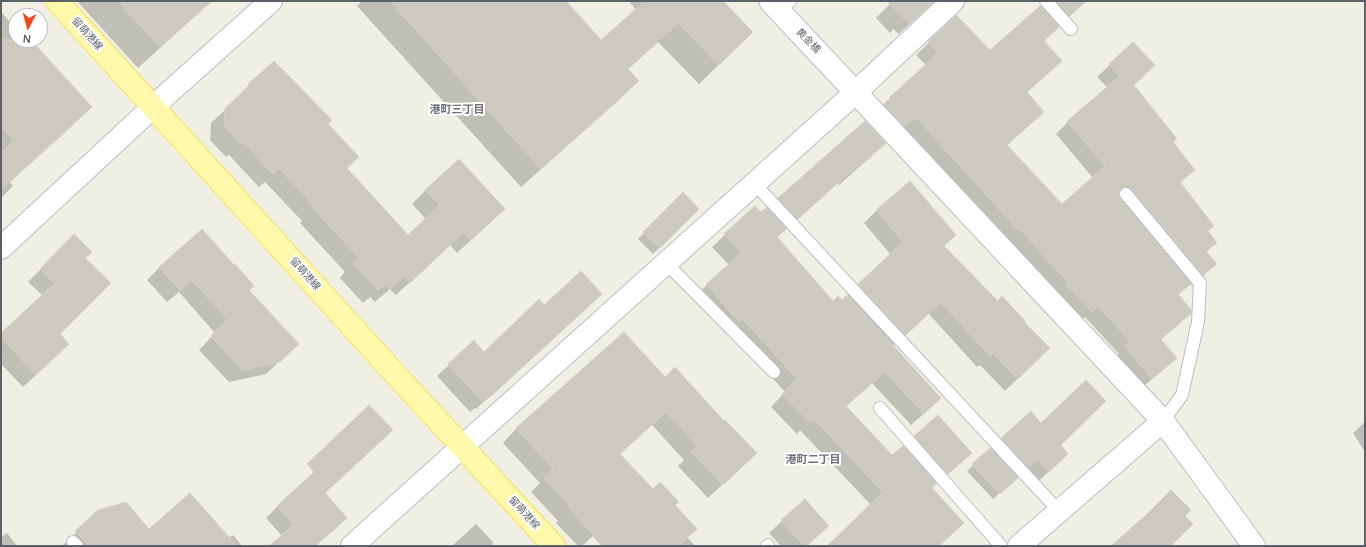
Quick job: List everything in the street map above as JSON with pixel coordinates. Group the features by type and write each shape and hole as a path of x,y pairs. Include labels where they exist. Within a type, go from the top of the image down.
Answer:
{"main road":[{"name":"留萌港線","path":"57,1 154,106 396,375 554,546"}],"street":[{"path":"1,248 154,106 271,1"},
{"path":"352,546 856,92 953,1"},
{"name":"黄金橋","path":"782,9 826,60 1163,420 1254,546"},
{"path":"1019,546 1163,420"}],"lane":[{"path":"1046,1 1071,29"},
{"path":"754,184 1059,511"},
{"path":"1126,194 1200,283 1198,322 1182,395 1163,420"},
{"path":"666,263 774,372"},
{"path":"880,408 1001,546"}],"building":[{"path":"118,1 212,1 160,47"},
{"path":"390,1 566,1 601,40 645,1 723,1 753,32 719,65 678,23 627,68 639,81 541,169"},
{"path":"887,1 935,1 910,24"},
{"path":"1056,1 1086,1 1070,16"},
{"path":"1040,6 1059,27 1044,41 1062,61 1027,92 1044,112 1007,145 1062,204 1105,166 1067,121 1120,76 1109,64 1133,42 1155,65 1134,85 1177,139 1173,142 1195,170 1180,182 1214,226 1208,231 1217,243 1206,251 1217,264 1203,275 1132,189 1125,187 1119,191 1120,199 1191,284 1178,294 1191,310 1191,314 1160,338 1177,358 1152,379 1125,346 1131,342 1098,306 1092,312 1066,284 1068,282 1019,228 1017,229 916,117 904,126 884,104 938,53 928,42 956,15 990,50"},
{"path":"1,40 8,40 8,48 38,48 92,107 1,189 1,153 14,141 1,126"},
{"path":"274,61 332,120 328,124 359,157 347,168 408,235 440,205 425,190 459,159 505,209 471,240 464,232 411,282 404,276 390,289 385,284 378,290 353,263 359,258 279,168 273,174 243,141 240,144 224,125 225,108 250,86 248,84"},
{"path":"865,121 886,143 852,173 851,171 798,219 778,198"},
{"path":"910,181 956,235 944,246 998,301 1002,296 1026,322 1025,323 1050,348 1018,379 993,353 990,356 941,302 906,335 858,284 903,242 876,210"},
{"path":"683,192 699,209 660,248 643,232"},
{"path":"755,206 761,212 767,207 786,229 777,237 833,301 838,296 842,300 847,295 941,398 924,414 885,372 846,406 892,455 903,446 936,484 932,488 964,523 939,546 827,546 883,492 814,419 810,422 782,394 797,379 743,319 739,322 706,284 742,253 724,234"},
{"path":"202,229 254,286 249,290 299,344 280,362 242,370 211,336 228,320 192,280 180,290 159,267"},
{"path":"74,234 92,252 85,258 111,283 60,334 69,344 36,375 1,337 1,333 55,283 40,269"},
{"path":"581,271 602,294 489,398 487,397 482,401 448,364 474,340 484,352 539,299 544,305"},
{"path":"624,332 665,377 675,367 724,421 725,420 757,453 723,485 691,452 698,446 666,412 620,454 653,489 660,482 679,502 675,505 697,529 678,546 604,546 544,478 553,469 516,428"},
{"path":"1086,380 1106,401 1061,445 1068,454 1049,472 1038,459 1029,467 1001,438 1031,411 1041,423"},
{"path":"369,405 393,430 325,493 347,518 315,546 269,546 294,525 277,506 314,472 307,464"},
{"path":"938,415 972,453 948,474 914,436"},
{"path":"990,448 1018,478 1000,494 972,464"},
{"path":"1171,490 1191,510 1185,516 1193,524 1171,546 1111,546 1146,515"},
{"path":"190,493 237,546 89,546 75,531 98,510 126,502 149,529"},
{"path":"805,499 829,526 806,546 804,546 781,520"}],"district":[{"name":"港町三丁目","path":"457,110"},
{"name":"港町二丁目","path":"813,460"}]}
